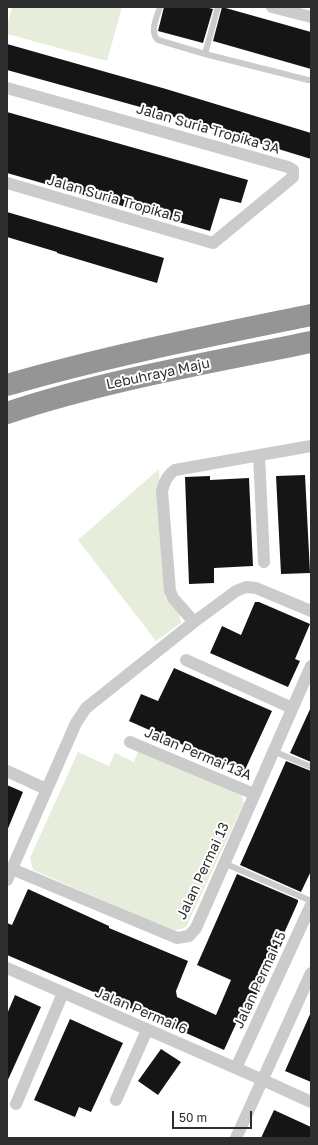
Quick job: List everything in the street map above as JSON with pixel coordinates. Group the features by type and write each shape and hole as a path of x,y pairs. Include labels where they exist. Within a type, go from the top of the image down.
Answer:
{"highway":[{"name":"Lebuhraya Maju","path":"7,384 66,368 220,333 311,315"},
{"name":"Lebuhraya Maju","path":"7,413 47,400 116,383 311,342"}],"street":[{"path":"272,7 311,17"},
{"name":"Jalan Suria Tropika 3A","path":"7,88 288,167 293,170 293,177 213,243"},
{"name":"Jalan Suria Tropika 5","path":"7,183 213,243"},
{"path":"194,622 173,598 170,591 162,491 170,473 175,470 311,446"},
{"path":"259,455 264,562"},
{"path":"9,874 76,723 86,708 194,622 236,591 246,588 256,588 311,611"},
{"path":"186,660 292,708"},
{"name":"Jalan Permai 13","path":"9,874 177,938 189,936 196,928 311,666"},
{"name":"Jalan Permai 13A","path":"130,742 254,794"},
{"path":"7,771 46,789"},
{"name":"Jalan Permai 15","path":"236,1068 311,905"},
{"name":"Jalan Permai 6","path":"7,968 311,1102"},
{"path":"236,1138 311,973"},
{"path":"16,1104 63,993"},
{"path":"116,1100 147,1030"}],"lane":[{"path":"160,7 154,32 154,37 158,40 205,54 311,80"},
{"path":"205,54 218,7"},
{"path":"273,751 311,767"},
{"path":"224,863 311,901"}],"green space":[{"path":"12,7 122,7 107,61 7,34 7,26"},
{"path":"159,469 165,597 179,613 181,623 156,641 78,540"},
{"path":"139,748 241,795 244,803 186,927 174,931 33,870 30,858 78,752 109,766 115,753 134,762"}],"building":[{"path":"164,7 205,7 213,9 203,43 158,31"},
{"path":"222,7 311,32 311,69 213,41"},
{"path":"7,44 166,89 311,133 311,159 151,110 7,70"},
{"path":"7,112 248,180 241,203 220,198 210,231 7,173"},
{"path":"7,212 164,258 157,283 7,237"},
{"path":"305,475 310,573 281,574 276,476"},
{"path":"210,476 210,480 249,478 253,566 214,568 214,583 189,584 185,477"},
{"path":"255,602 259,602 310,624 295,659 300,661 288,687 210,653 222,626 241,635"},
{"path":"174,668 272,711 244,772 129,721 141,694 158,701"},
{"path":"311,707 311,762 290,753"},
{"path":"286,761 311,771 311,871 301,892 240,865"},
{"path":"7,785 23,792 7,831"},
{"path":"237,874 298,900 298,902 246,1018 240,1015 224,1050 7,955 7,923 12,925 28,889 109,926 109,928 188,961 176,991 177,997 216,1015 231,980 197,965"},
{"path":"15,995 41,1007 7,1082 7,1014"},
{"path":"311,1012 311,1082 285,1071"},
{"path":"70,1019 123,1043 91,1112 79,1107 75,1117 34,1100"},
{"path":"161,1049 181,1062 158,1095 138,1081"},
{"path":"274,1110 311,1127 311,1138 261,1138"}]}
